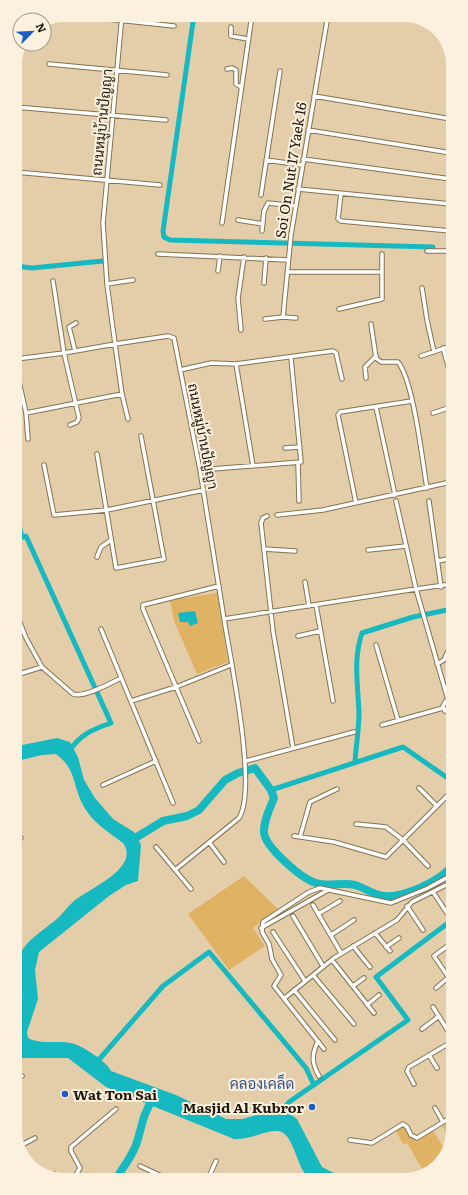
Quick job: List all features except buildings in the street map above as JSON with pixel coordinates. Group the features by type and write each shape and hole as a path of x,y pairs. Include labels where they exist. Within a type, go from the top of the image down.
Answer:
{"street":[{"name":"ถนนหมู่บ้านปัญญา","path":"122,22 103,222 107,284 115,344 172,336 174,338 204,490 247,767 243,812 240,818 175,870"},
{"path":"143,22 174,26"},
{"path":"222,223 251,22"},
{"name":"Soi On Nut 17 Yaek 16","path":"283,317 289,246 327,22"},
{"path":"231,27 231,36 248,39"},
{"path":"49,64 167,75"},
{"path":"227,69 232,68 236,70 236,84 241,87"},
{"path":"261,195 280,72"},
{"path":"314,96 446,118"},
{"path":"22,108 166,120"},
{"path":"308,130 446,152"},
{"path":"303,159 446,178"},
{"path":"266,160 302,166"},
{"path":"22,173 160,185"},
{"path":"298,189 446,204"},
{"path":"341,193 338,219 341,221 446,230"},
{"path":"262,231 264,211 269,203 295,206"},
{"path":"238,220 263,224"},
{"path":"427,250 446,251"},
{"path":"158,254 288,260"},
{"path":"340,309 382,299 382,254"},
{"path":"218,270 220,256"},
{"path":"241,330 238,298 244,257"},
{"path":"264,283 266,258"},
{"path":"287,272 382,272"},
{"path":"107,284 133,280"},
{"path":"53,281 64,353 78,420 70,425"},
{"path":"422,288 426,320 434,352"},
{"path":"265,319 283,317 296,318"},
{"path":"75,351 70,327 76,323"},
{"path":"371,324 378,362 398,362 412,401 427,488"},
{"path":"22,358 115,344 122,394 128,419"},
{"path":"420,356 446,347"},
{"path":"443,348 446,358"},
{"path":"180,370 211,363 236,364 335,352 342,379"},
{"path":"366,378 365,367 376,356"},
{"path":"200,470 301,462 302,459 291,358"},
{"path":"236,364 253,466"},
{"path":"26,414 122,394"},
{"path":"22,396 26,414 28,438"},
{"path":"356,504 338,415 340,412 344,411 412,401"},
{"path":"376,407 395,495"},
{"path":"433,413 446,409"},
{"path":"97,454 116,568 164,559 141,436"},
{"path":"285,448 300,447"},
{"path":"298,463 298,501"},
{"path":"44,465 52,512 54,514 107,510 204,490"},
{"path":"277,515 323,510 356,504 446,483"},
{"path":"396,501 421,608 437,664 446,689"},
{"path":"429,501 441,587"},
{"path":"267,516 263,518 261,523 272,612 293,748"},
{"path":"97,557 101,547 111,540"},
{"path":"368,550 406,546"},
{"path":"264,549 295,551"},
{"path":"438,560 446,559"},
{"path":"305,582 309,606"},
{"path":"198,741 143,609 143,605 218,586"},
{"path":"224,618 446,586"},
{"path":"316,605 332,701"},
{"path":"22,628 42,667 73,694 78,695 86,693 121,678"},
{"path":"101,629 173,803"},
{"path":"298,636 320,631"},
{"path":"376,645 398,720"},
{"path":"437,664 444,660 446,656"},
{"path":"131,701 176,687 231,665"},
{"path":"22,673 42,667"},
{"path":"446,701 444,702 443,708 446,712"},
{"path":"382,725 443,708"},
{"path":"246,761 354,732"},
{"path":"103,785 156,761"},
{"path":"419,788 437,806"},
{"path":"300,837 310,802 337,789"},
{"path":"294,836 334,842 386,857 446,797"},
{"path":"356,824 382,826 403,840 428,866"},
{"path":"209,842 224,862"},
{"path":"156,847 191,889"},
{"path":"261,928 269,917 309,892 320,888 391,903 426,889 446,878"},
{"path":"286,996 341,953 397,920 407,906 446,885"},
{"path":"261,928 328,889"},
{"path":"434,892 446,910"},
{"path":"318,914 340,901"},
{"path":"313,905 341,953"},
{"path":"407,906 424,930"},
{"path":"293,916 323,966"},
{"path":"331,935 354,920"},
{"path":"261,928 269,944 272,959 282,975 274,986 324,1049"},
{"path":"272,932 305,981"},
{"path":"375,933 390,951"},
{"path":"386,947 399,938"},
{"path":"353,946 370,968"},
{"path":"446,947 434,956 446,973"},
{"path":"332,960 374,1013"},
{"path":"313,975 354,1024"},
{"path":"353,986 364,978"},
{"path":"436,988 446,980"},
{"path":"294,990 335,1040"},
{"path":"367,1005 379,995"},
{"path":"433,1007 446,1028"},
{"path":"422,1029 439,1016"},
{"path":"318,1041 314,1048 312,1063 319,1076"},
{"path":"414,1084 408,1074 407,1069 446,1044"},
{"path":"429,1055 438,1068"},
{"path":"435,1108 443,1122"},
{"path":"77,1173 80,1168 71,1151 71,1147 116,1109"},
{"path":"350,1140 372,1143 403,1124 407,1127 411,1136 417,1138 446,1120"},
{"path":"24,1144 35,1138"},
{"path":"211,1173 216,1161"},
{"path":"140,1166 155,1173"}],"shaded area":[{"path":"217,593 228,662 197,674 174,621 170,600"},
{"path":"244,876 278,909 253,928 265,946 229,970 188,914"},
{"path":"446,1123 446,1132 442,1126"},
{"path":"405,1126 415,1141 433,1131 443,1146 432,1162 422,1169 407,1143 403,1144 396,1131"}],"water":[{"path":"195,611 198,623 190,626 188,622 180,622 178,613"},
{"path":"57,738 70,742 78,757 84,780 95,798 113,819 134,832 141,845 138,881 126,885 109,896 39,952 35,970 38,999 27,1032 28,1038 44,1042 66,1042 75,1044 100,1059 111,1071 176,1095 226,1119 242,1119 282,1108 297,1119 322,1167 334,1173 304,1173 290,1141 282,1132 272,1131 246,1138 234,1139 106,1087 68,1058 22,1058 22,951 35,936 59,917 74,901 110,877 119,869 125,861 127,852 123,843 100,826 86,811 71,772 63,760 56,754 42,755 22,760 22,745"}],"waterway":[{"path":"193,22 163,231 164,237 170,240 433,247"},
{"path":"22,267 32,268 103,261"},
{"path":"22,537 26,536 111,723 87,733 77,741 69,752"},
{"path":"355,762 359,725 357,663 359,643 362,633 413,617 446,610"},
{"path":"271,790 403,747 446,777"},
{"path":"132,840 163,821 187,816 199,810 225,780 238,773 255,768 271,790 274,798 267,815 264,829 266,839 271,847 302,876 316,883 330,885 355,885 373,893 384,896 392,896 421,887 430,883 446,872"},
{"path":"280,1113 289,1102 408,1020 376,977 446,924"},
{"path":"96,1063 163,986 209,952 306,1068 314,1085"},
{"path":"120,1173 134,1150 144,1116 153,1099"}],"place":[{"name":"Wat Ton Sai","path":"65,1094"},
{"name":"Masjid Al Kubror","path":"312,1107"}],"district":[{"name":"คลองเคล็ด","path":"262,1082"}]}
